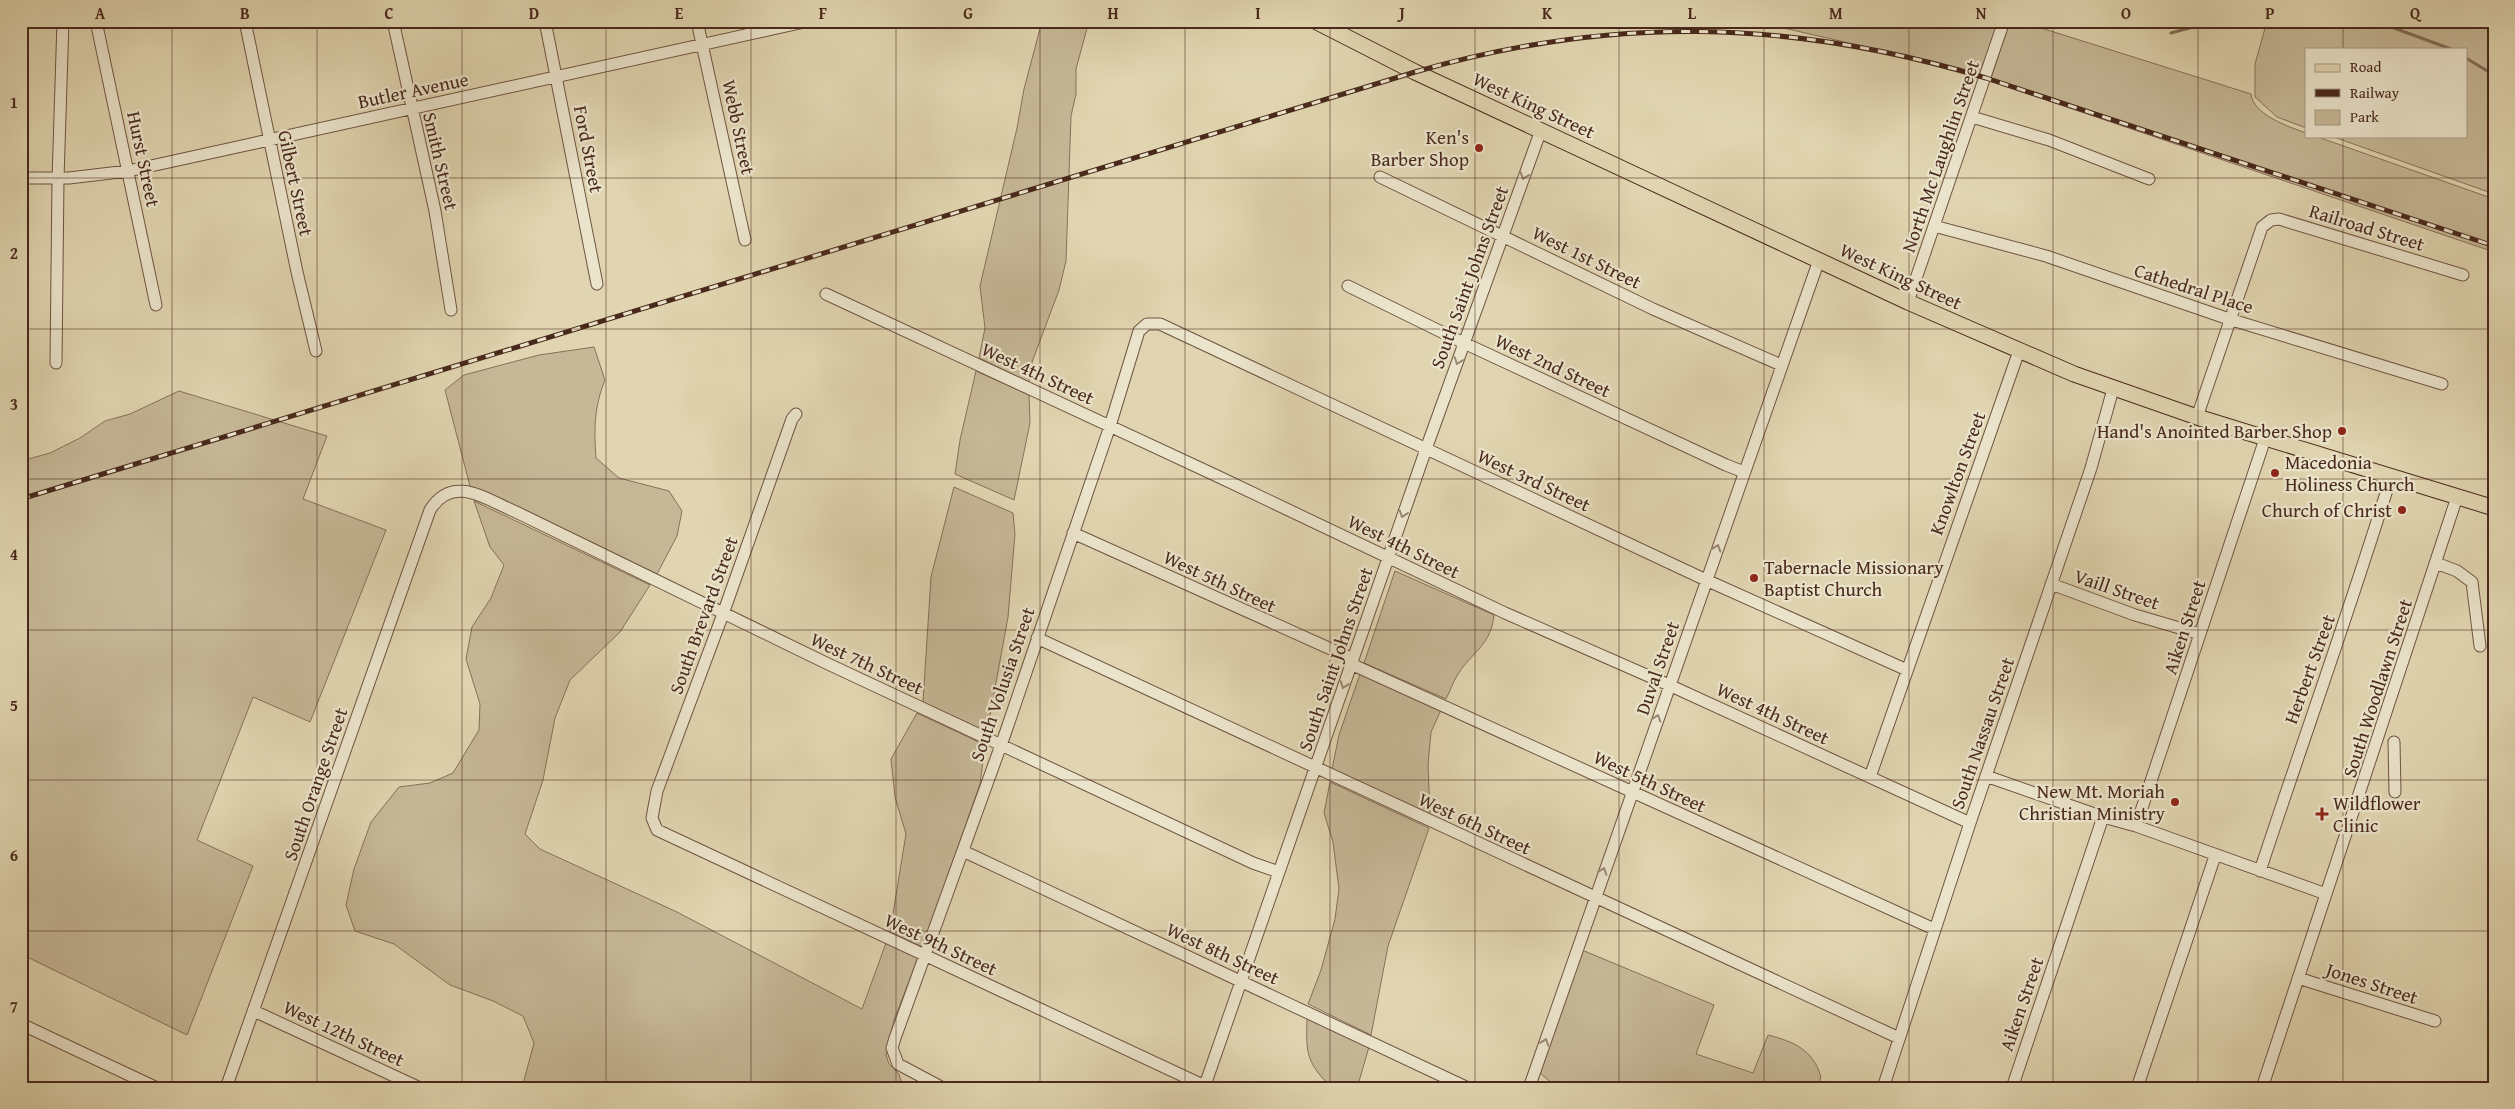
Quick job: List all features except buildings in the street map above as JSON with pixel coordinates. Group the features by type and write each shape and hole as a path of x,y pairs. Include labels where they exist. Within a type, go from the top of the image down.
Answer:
{"main road":[{"name":"West King Street","path":"1315,21 1340,27 1415,72 1908,302 2019,351 2113,389 2197,417 2494,508"}],"street":[{"path":"56,363 58,179 63,21"},
{"name":"Hurst Street","path":"96,21 156,305"},
{"name":"Gilbert Street","path":"245,21 296,272 316,351"},
{"name":"Smith Street","path":"393,21 436,219 451,310"},
{"name":"Ford Street","path":"546,21 597,284"},
{"name":"Webb Street","path":"697,21 745,240"},
{"name":"Butler Avenue","path":"21,178 58,179 128,171 810,21"},
{"name":"North Mc Laughlin Street","path":"1908,302 2004,21"},
{"path":"1972,117 2049,140 2149,179"},
{"name":"South Saint Johns Street","path":"1206,1087 1426,449 1541,130"},
{"name":"West 1st Street","path":"1380,177 1653,308 1782,365"},
{"name":"Railroad Street","path":"2229,319 2262,227 2272,220 2279,219 2463,275"},
{"name":"Cathedral Place","path":"1934,226 2037,253 2229,319 2442,384"},
{"name":"Duval Street","path":"1529,1088 1594,897 1820,260"},
{"name":"West 2nd Street","path":"1348,286 1464,344 1744,472"},
{"name":"West 4th Street","path":"826,294 1505,613 1669,685 1970,823"},
{"path":"2197,417 2229,319"},
{"name":"South Volusia Street","path":"943,1088 903,1069 894,1057 895,1038 963,851 1037,638 1110,426 1139,332 1147,324"},
{"name":"West 3rd Street","path":"1147,324 1160,324 1706,580 1906,670"},
{"name":"Knowlton Street","path":"1870,777 2019,351"},
{"name":"South Nassau Street","path":"1884,1088 1934,929 2091,468 2113,389"},
{"name":"South Brevard Street","path":"658,830 652,818 657,791 724,614 792,419 796,414"},
{"name":"Aiken Street","path":"2136,826 2265,439"},
{"name":"Herbert Street","path":"2260,871 2308,721 2336,649 2390,477"},
{"name":"West 7th Street","path":"442,495 456,490 466,490 516,512 724,614 1000,745 1279,872"},
{"name":"South Orange Street","path":"226,1088 430,510 442,495"},
{"name":"South Woodlawn Street","path":"2262,1088 2458,497"},
{"name":"West 5th Street","path":"1073,533 1934,929"},
{"path":"2436,563 2457,571 2472,582 2480,646"},
{"name":"Vaill Street","path":"2051,584 2136,615 2200,634"},
{"name":"West 6th Street","path":"1037,638 1899,1038"},
{"path":"2394,742 2396,792"},
{"path":"1986,776 2102,817 2136,826 2215,856 2326,894"},
{"name":"Aiken Street","path":"2012,1088 2102,817"},
{"name":"West 9th Street","path":"658,830 926,954 1206,1087"},
{"name":"West 8th Street","path":"963,851 1468,1088"},
{"path":"2138,1088 2215,856"},
{"name":"Jones Street","path":"2298,978 2435,1021"},
{"name":"West 12th Street","path":"254,1011 420,1088"},
{"path":"21,1024 157,1088"}],"green space":[{"path":"1042,21 1089,21 1076,69 1076,94 1071,116 1066,261 1059,290 1032,362 1029,382 979,358 985,328 980,286 1017,128 1024,89"},
{"path":"1753,21 1999,21 1980,78 1936,63"},
{"path":"2010,21 2019,21 2251,94 2253,101 2265,114 2282,124 2305,133 2305,138 2321,138 2494,199 2494,252 1990,81"},
{"path":"2267,21 2494,21 2494,194 2337,138 2468,138 2468,48 2305,48 2305,128 2277,117 2255,97 2255,64"},
{"path":"594,347 605,380 601,390 596,418 596,458 619,478 669,491 682,511 677,536 657,574 519,507 470,486 445,390 464,375 539,355"},
{"path":"976,371 1029,395 1030,423 1014,500 955,474 960,440"},
{"path":"179,391 327,436 303,499 386,530 310,722 253,697 197,840 253,866 187,1035 21,954 21,461 50,453 80,438 105,421 130,414"},
{"path":"954,487 1013,513 1015,534 1008,617 987,732 923,702 931,577"},
{"path":"474,501 650,585 620,632 570,680 555,718 543,780 525,834 540,849 677,912 862,1009 886,943 918,958 894,1020 886,1055 889,1064 899,1074 903,1088 522,1088 534,1043 523,1016 493,1001 450,985 394,944 355,931 346,905 354,869 371,822 399,787 430,783 453,773 479,730 480,704 466,659 472,627 491,598 504,565 490,547"},
{"path":"1395,571 1494,615 1485,641 1458,674 1446,699 1364,663"},
{"path":"1360,674 1441,710 1431,732 1428,765 1430,814 1332,769 1339,735"},
{"path":"917,713 985,745 980,784 923,947 890,932 906,834 895,797 891,759"},
{"path":"1330,782 1429,828 1388,946 1371,1035 1308,1004 1321,970 1335,919 1339,889 1333,842 1324,813"},
{"path":"1582,950 1714,1005 1696,1054 1753,1073 1768,1035 1795,1044 1808,1054 1818,1068 1821,1077 1817,1088 1557,1088 1540,1073"},
{"path":"1307,1018 1369,1047 1358,1085 1355,1088 1332,1088 1312,1064 1309,1057 1307,1040"}],"waterway":[{"path":"2171,33 2215,21"},
{"path":"2375,21 2448,48"},
{"path":"2468,59 2494,75"}],"railway":[{"path":"21,499 1415,72 1488,53 1559,41 1630,33 1700,32 1771,35 1842,44 1913,58 1986,78 2494,246"}],"place":[{"name":"Ken's Barber Shop","path":"1479,148"},
{"name":"Hand's Anointed Barber Shop","path":"2342,431"},
{"name":"Macedonia Holiness Church","path":"2275,473"},
{"name":"Church of Christ","path":"2402,510"},
{"name":"Tabernacle Missionary Baptist Church","path":"1754,578"},
{"name":"New Mt. Moriah Christian Ministry","path":"2175,802"},
{"name":"Wildflower Clinic","path":"2322,814"}]}
